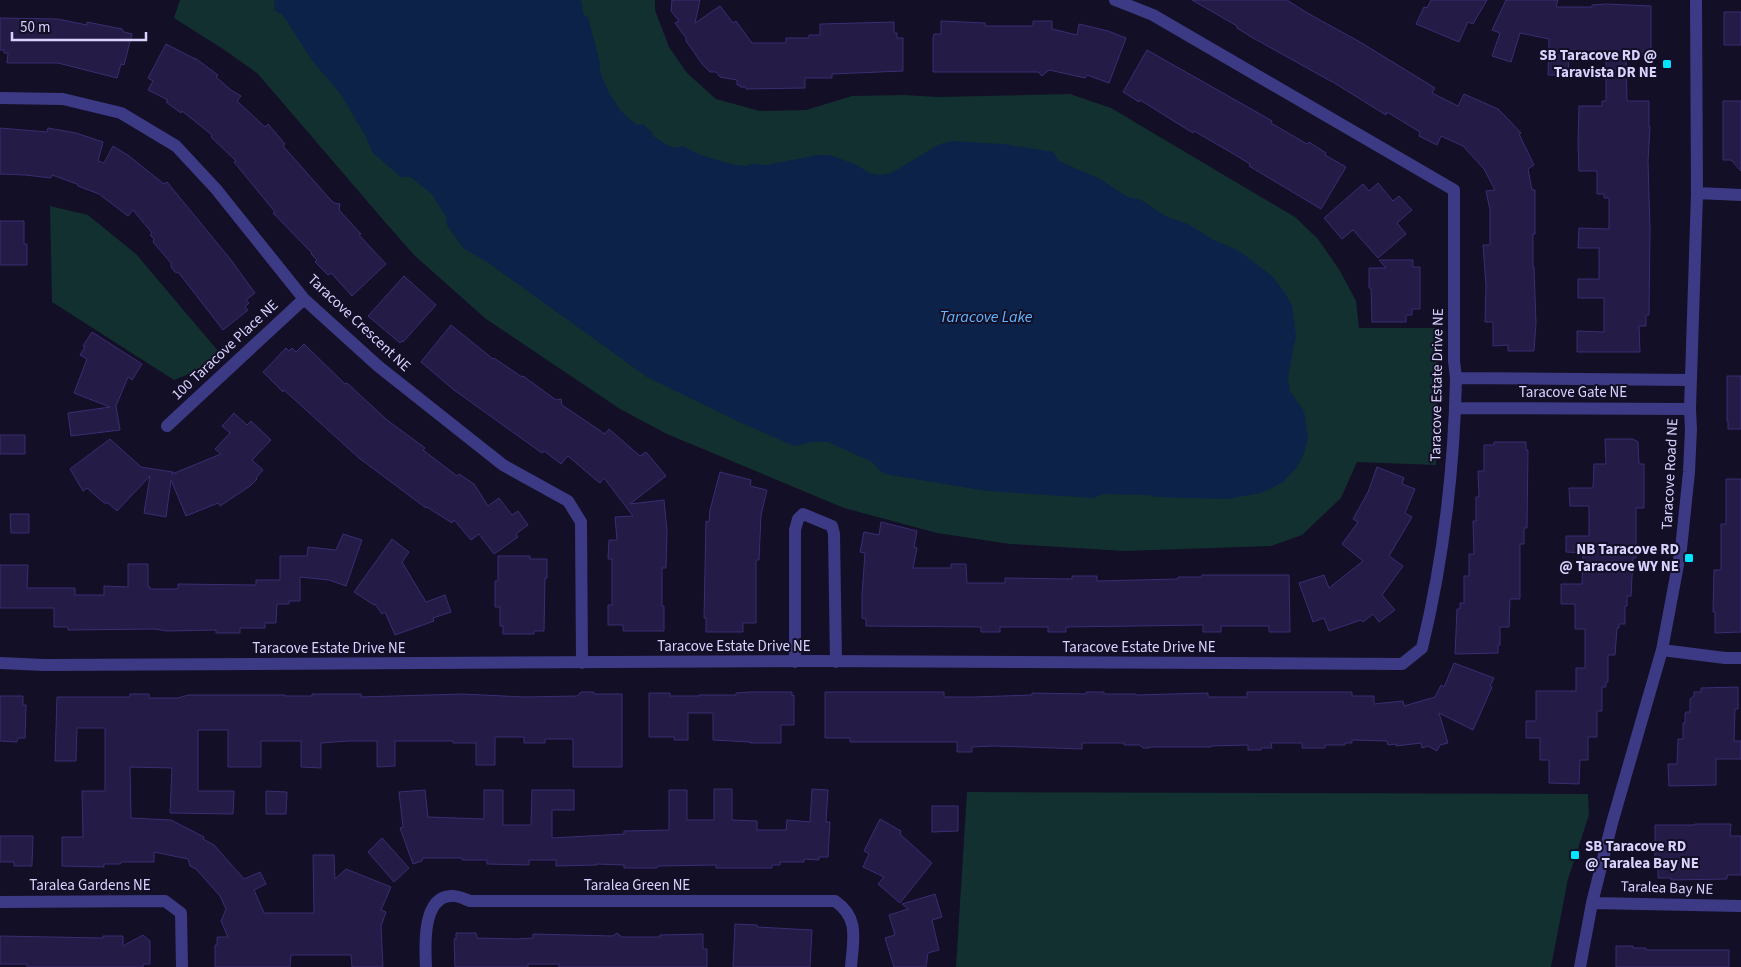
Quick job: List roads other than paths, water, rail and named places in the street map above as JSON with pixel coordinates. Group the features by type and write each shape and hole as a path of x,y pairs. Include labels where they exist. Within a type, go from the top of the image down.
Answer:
{"street":[{"name":"Taracove Estate Drive NE","path":"0,663 54,665 795,662 1402,664 1422,648 1444,541 1451,486 1456,408 1454,361 1454,190 1153,15 1115,0"},
{"name":"Taracove Road NE","path":"1580,967 1592,903 1612,823 1662,650 1681,549 1689,472 1691,429 1690,409 1697,193 1696,0"},
{"name":"Taracove Crescent NE","path":"0,98 63,99 121,114 176,146 216,189 304,298 378,366 503,465 568,501 581,522 582,663"},
{"path":"1697,193 1741,195"},
{"name":"100 Taracove Place NE","path":"167,426 304,298"},
{"name":"Taracove Gate NE","path":"1456,378 1691,380"},
{"name":"Taracove Gate NE","path":"1456,408 1690,409"},
{"path":"795,662 795,530 798,519 804,514 832,526 834,534 836,662"},
{"path":"1662,650 1725,658 1741,658"},
{"name":"Taralea Green NE","path":"426,967 425,946 430,914 443,897 453,895 470,901 835,901 844,907 853,925 851,967"},
{"name":"Taralea Gardens NE","path":"0,902 165,901 181,913 182,967"},
{"name":"Taralea Bay NE","path":"1592,903 1741,906"}],"water":[{"name":"Taracove Lake","path":"274,0 581,0 584,15 588,17 601,74 611,95 624,114 637,125 643,124 652,132 653,136 674,148 683,146 700,155 735,165 767,165 817,155 830,155 857,165 869,173 880,175 891,173 940,144 952,141 1003,144 1053,152 1059,161 1100,179 1128,197 1141,200 1167,217 1188,224 1212,239 1239,251 1272,276 1292,305 1296,335 1288,378 1290,391 1304,411 1308,437 1304,454 1297,467 1282,483 1261,493 1227,499 1103,494 1093,498 987,491 884,474 872,462 828,442 811,442 794,446 737,421 647,377 487,262 463,248 447,225 446,217 432,194 410,177 401,177 372,152 365,135 341,95 311,59 283,15 275,11"}],"place":[{"name":"SB Taracove RD @ Taravista DR NE","path":"1667,64"},
{"name":"NB Taracove RD @ Taracove WY NE","path":"1689,558"},
{"name":"SB Taracove RD @ Taralea Bay NE","path":"1575,855"}]}
